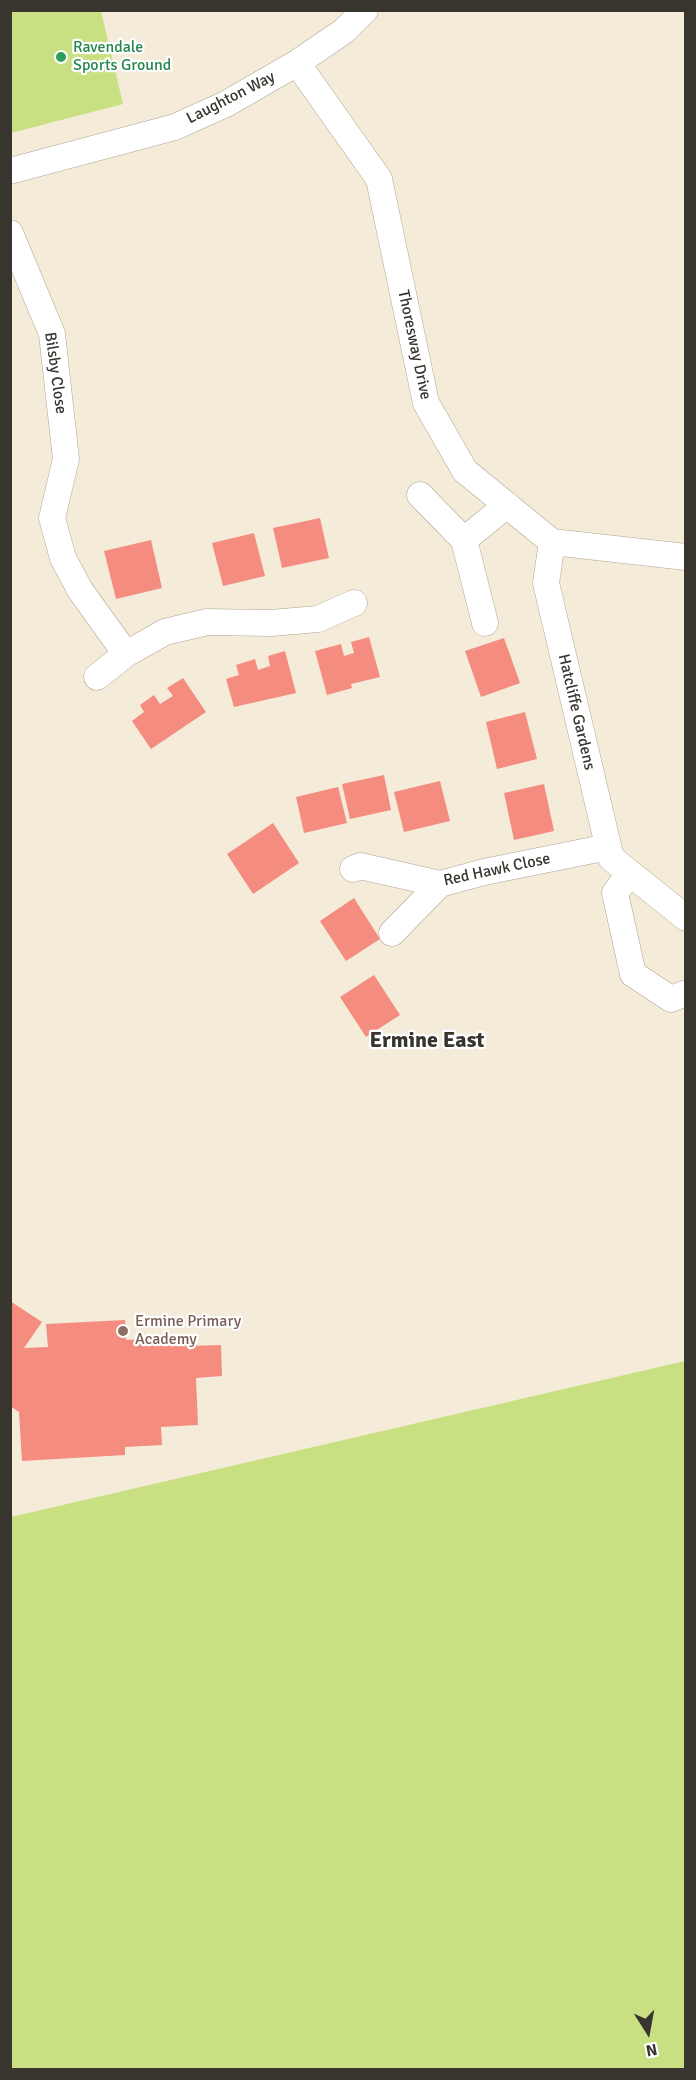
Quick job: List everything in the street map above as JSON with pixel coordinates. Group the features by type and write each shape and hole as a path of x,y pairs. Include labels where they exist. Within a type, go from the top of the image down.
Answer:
{"street":[{"name":"Laughton Way","path":"10,171 175,127 226,104 297,63 344,31 365,10"},
{"name":"Thoresway Drive","path":"297,63 379,179 426,403 465,471 552,542"},
{"name":"Bilsby Close","path":"10,233 52,334 66,459 52,518 63,558 80,590 126,654"},
{"path":"420,495 464,540 485,623"},
{"path":"464,540 507,505"},
{"path":"552,542 686,557"},
{"name":"Hatcliffe Gardens","path":"552,542 546,583 611,858 686,918"},
{"path":"97,677 126,654 165,632 207,622 271,623 318,619 354,603"},
{"name":"Red Hawk Close","path":"353,869 360,866 440,884 484,872 608,847"},
{"path":"629,874 615,892 633,974 671,999 686,993"},
{"path":"392,933 440,884"}],"green space":[{"name":"Ravendale Sports Ground","path":"10,11 101,11 123,104 11,133"},
{"path":"685,1361 685,2069 11,2069 11,1517"}],"building":[{"path":"320,518 329,558 282,568 273,528"},
{"path":"254,533 265,576 223,586 212,543"},
{"path":"151,540 162,588 116,599 104,551"},
{"path":"369,637 380,677 351,684 352,688 327,695 315,651 341,644 344,656 354,653 351,642"},
{"path":"504,638 520,683 481,697 465,651"},
{"path":"285,651 296,693 234,707 226,679 239,675 236,665 255,659 258,670 270,666 268,656"},
{"path":"183,678 206,712 151,749 132,721 144,712 140,705 154,695 160,704 173,696 167,688"},
{"path":"525,712 537,759 497,769 486,722"},
{"path":"384,775 391,810 350,819 342,784"},
{"path":"440,781 450,821 404,832 394,792"},
{"path":"544,784 554,831 514,840 504,793"},
{"path":"338,787 347,823 304,833 296,797"},
{"path":"273,823 299,863 253,894 227,854"},
{"path":"354,898 380,939 346,961 320,921"},
{"path":"374,975 400,1015 366,1037 340,997"},
{"path":"10,1301 42,1322 24,1348 48,1347 46,1324 125,1320 126,1340 189,1337 189,1346 221,1345 222,1376 196,1378 198,1425 161,1427 162,1445 125,1447 125,1455 22,1461 19,1412 10,1406"}],"place":[{"name":"Ravendale Sports Ground","path":"61,57"},
{"name":"Ermine Primary Academy","path":"123,1331"}],"district":[{"name":"Ermine East","path":"427,1041"}]}
